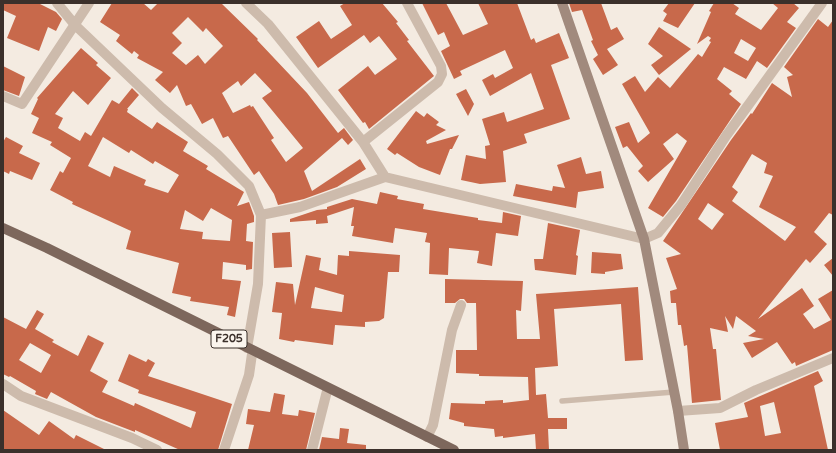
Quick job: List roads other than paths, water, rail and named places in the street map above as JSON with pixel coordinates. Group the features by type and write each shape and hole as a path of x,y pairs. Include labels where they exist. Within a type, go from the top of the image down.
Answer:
{"main road":[{"path":"562,3 644,239 678,411 684,449"},
{"name":"F205","path":"3,228 148,302 454,450"},
{"name":"F205","path":"3,235 96,276"},
{"name":"F205","path":"250,351 442,450"}],"street":[{"path":"57,3 75,25 162,108 217,154 249,186 261,215 258,284 250,351 249,375 224,450"},
{"path":"3,96 22,104 89,3"},
{"path":"246,3 268,24 363,142 385,177"},
{"path":"363,142 438,82 442,74 441,66 407,3"},
{"path":"261,215 300,207 385,177 644,239 658,233 676,211 726,136 822,3"},
{"path":"427,437 433,425 452,330 461,306"},
{"path":"678,411 720,408 756,390 833,358"},
{"path":"3,384 21,396 132,438 157,450"},
{"path":"312,450 327,391"}],"lane":[{"path":"562,401 674,392"}]}
